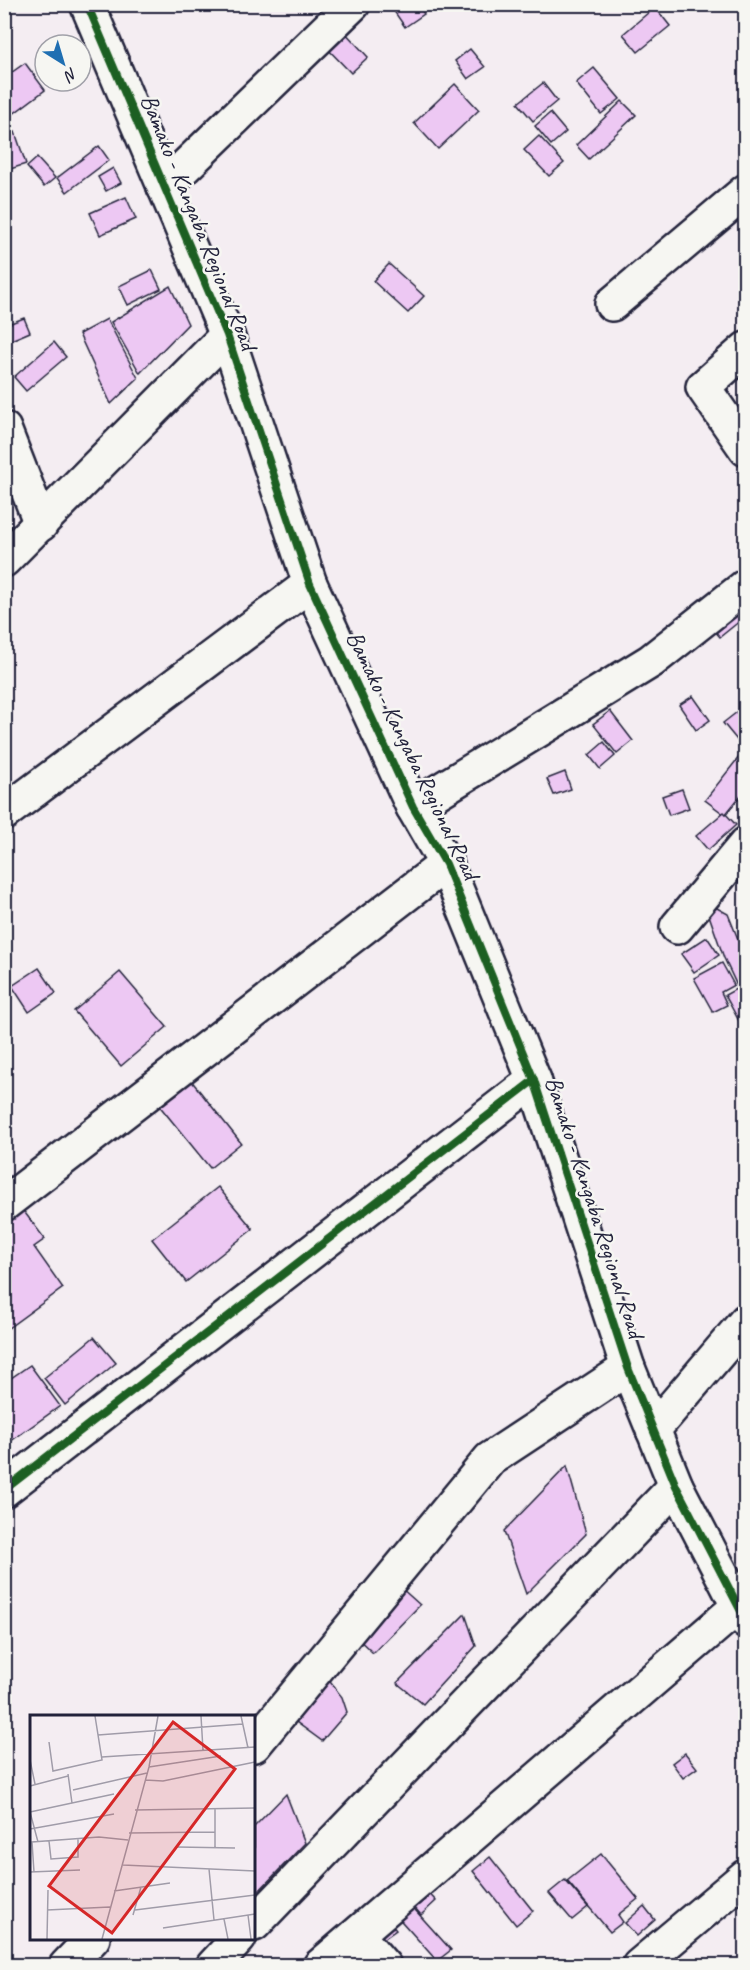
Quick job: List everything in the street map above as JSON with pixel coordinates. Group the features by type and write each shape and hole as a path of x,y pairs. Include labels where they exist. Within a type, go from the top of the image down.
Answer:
{"street":[{"name":"Bamako - Kangaba Regional Road","path":"87,4 227,335 310,584 413,807 446,864 534,1080 628,1368 653,1430 676,1486 743,1609"},
{"path":"164,187 353,4"},
{"path":"612,304 746,191"},
{"path":"4,560 227,335"},
{"path":"746,349 703,387 746,449"},
{"path":"4,429 41,524"},
{"path":"4,813 310,584"},
{"path":"413,807 651,661 746,586"},
{"path":"676,927 746,844"},
{"path":"4,1204 446,864"},
{"path":"4,1490 534,1080"},
{"path":"653,1430 746,1321"},
{"path":"255,1743 490,1459 628,1368"},
{"path":"255,1922 676,1486"},
{"path":"320,1965 743,1609"},
{"path":"639,1965 746,1876"},
{"path":"357,1935 384,1965"},
{"path":"66,1965 91,1940"},
{"path":"213,1965 237,1940"}],"building":[{"path":"389,4 418,4 424,14 405,27"},
{"path":"655,7 670,26 638,52 623,34"},
{"path":"341,28 368,57 351,73 323,44"},
{"path":"470,49 485,67 468,79 455,61"},
{"path":"25,63 33,74 33,93 41,93 5,120 4,78"},
{"path":"594,68 620,99 601,114 576,83"},
{"path":"543,83 557,101 533,121 518,103"},
{"path":"455,84 479,110 438,149 414,123"},
{"path":"622,101 636,115 589,159 576,145"},
{"path":"550,113 566,132 551,145 535,126"},
{"path":"15,132 26,164 4,171 4,136"},
{"path":"539,136 564,163 549,176 524,150"},
{"path":"99,146 109,160 67,192 57,178"},
{"path":"37,158 55,178 44,187 27,167"},
{"path":"113,168 121,183 106,191 98,177"},
{"path":"126,197 136,219 100,235 90,213"},
{"path":"389,264 424,296 408,313 373,281"},
{"path":"152,270 161,289 128,305 119,286"},
{"path":"170,286 188,324 140,373 111,322"},
{"path":"4,308 11,323 24,318 30,332 4,343"},
{"path":"107,319 138,378 111,404 79,334"},
{"path":"54,342 66,357 26,391 14,377"},
{"path":"746,589 746,616 720,637 706,621"},
{"path":"693,696 710,720 696,730 679,705"},
{"path":"746,705 746,751 723,723"},
{"path":"610,711 633,741 617,754 593,724"},
{"path":"604,742 615,756 600,769 589,755"},
{"path":"743,752 746,754 746,789 725,815 705,800"},
{"path":"565,772 571,789 554,795 547,779"},
{"path":"682,789 689,808 669,815 662,796"},
{"path":"724,812 736,825 708,850 696,836"},
{"path":"704,901 728,914 746,959 746,1034 725,995 738,988 724,958"},
{"path":"707,937 719,955 694,972 681,954"},
{"path":"722,963 734,985 721,992 727,1005 713,1012 694,978"},
{"path":"39,968 56,993 29,1012 12,986"},
{"path":"120,972 167,1027 121,1066 74,1011"},
{"path":"190,1079 241,1143 210,1168 158,1104"},
{"path":"218,1187 253,1229 186,1282 152,1239"},
{"path":"22,1209 45,1239 34,1247 63,1288 4,1331 4,1222"},
{"path":"94,1337 116,1363 65,1405 44,1378"},
{"path":"30,1365 60,1406 4,1446 4,1383"},
{"path":"567,1466 586,1534 526,1594 504,1531"},
{"path":"400,1587 420,1605 373,1653 354,1635"},
{"path":"465,1614 476,1646 423,1704 397,1683"},
{"path":"327,1678 342,1697 347,1712 322,1741 292,1719"},
{"path":"685,1753 697,1768 683,1778 672,1763"},
{"path":"286,1794 305,1843 255,1895 255,1826"},
{"path":"601,1854 638,1899 618,1915 623,1922 610,1932 567,1881"},
{"path":"490,1857 533,1911 516,1925 473,1871"},
{"path":"565,1880 588,1907 572,1920 549,1893"},
{"path":"423,1887 436,1901 421,1915 408,1900"},
{"path":"407,1901 451,1950 437,1961 394,1913"},
{"path":"644,1906 655,1920 637,1936 625,1923"},
{"path":"388,1920 396,1930 382,1940 374,1930"}],"cycle path":[{"path":"87,4 227,335 310,584 413,807 446,864 534,1080 628,1368 676,1486 746,1621"},
{"path":"4,1490 534,1080"}]}
